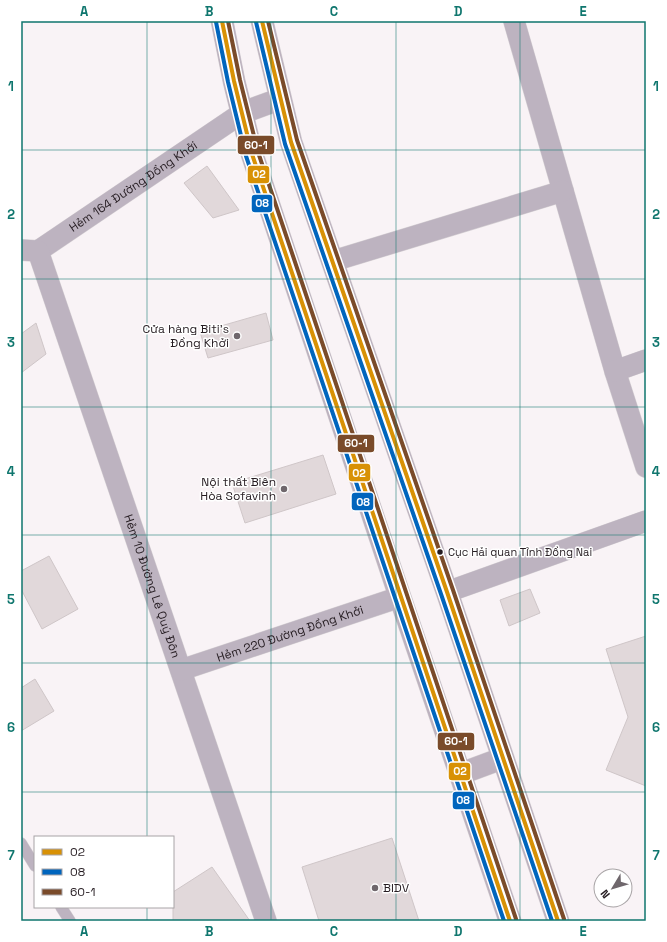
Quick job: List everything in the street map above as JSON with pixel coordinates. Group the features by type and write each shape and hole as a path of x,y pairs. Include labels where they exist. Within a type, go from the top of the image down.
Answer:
{"main road":[{"path":"222,21 252,154 510,921"},
{"path":"262,21 291,142 447,592 558,921"},
{"path":"242,113 280,99"},
{"path":"460,774 503,758"}],"street":[{"path":"514,21 615,371 646,467"},
{"name":"Hẻm 164 Đường Đồng Khởi","path":"26,254 242,113"},
{"path":"333,261 563,191"},
{"name":"Hẻm 10 Đường Lê Quý Đôn","path":"26,254 181,670 266,921"},
{"path":"615,371 646,360"},
{"path":"447,592 646,521"},
{"name":"Hẻm 220 Đường Đồng Khởi","path":"181,670 400,597"}],"lane":[{"path":"21,843 34,864"},
{"path":"62,908 70,921"}],"building":[{"path":"207,166 239,210 213,218 184,183"},
{"path":"266,313 273,340 208,358 200,332"},
{"path":"36,323 46,354 21,373 21,334"},
{"path":"323,455 336,494 245,523 232,483"},
{"path":"49,556 78,609 42,629 21,589 21,571"},
{"path":"530,589 540,613 509,626 500,600"},
{"path":"646,636 646,786 606,770 628,717 606,649"},
{"path":"35,679 54,711 21,731 21,688"},
{"path":"392,838 419,921 319,921 302,867"},
{"path":"212,867 250,921 173,921 174,891"}],"transit line":[{"name":"02","path":"222,21 234,81 252,154 510,921"},
{"name":"60-1","path":"228,21 240,80 258,152 516,919"},
{"name":"02","path":"262,21 291,142 447,592 558,921"},
{"name":"60-1","path":"268,21 297,140 453,590 564,919"},
{"name":"08","path":"216,22 228,82 246,156 504,921"},
{"name":"08","path":"256,22 285,144 441,594 552,921"}],"place":[{"name":"Cửa hàng Biti's Đồng Khởi","path":"237,336"},
{"name":"Nội thất Biên Hòa Sofavinh","path":"284,489"},
{"name":"Cục Hải quan Tỉnh Đồng Nai","path":"440,552"},
{"name":"BIDV","path":"375,888"}]}
